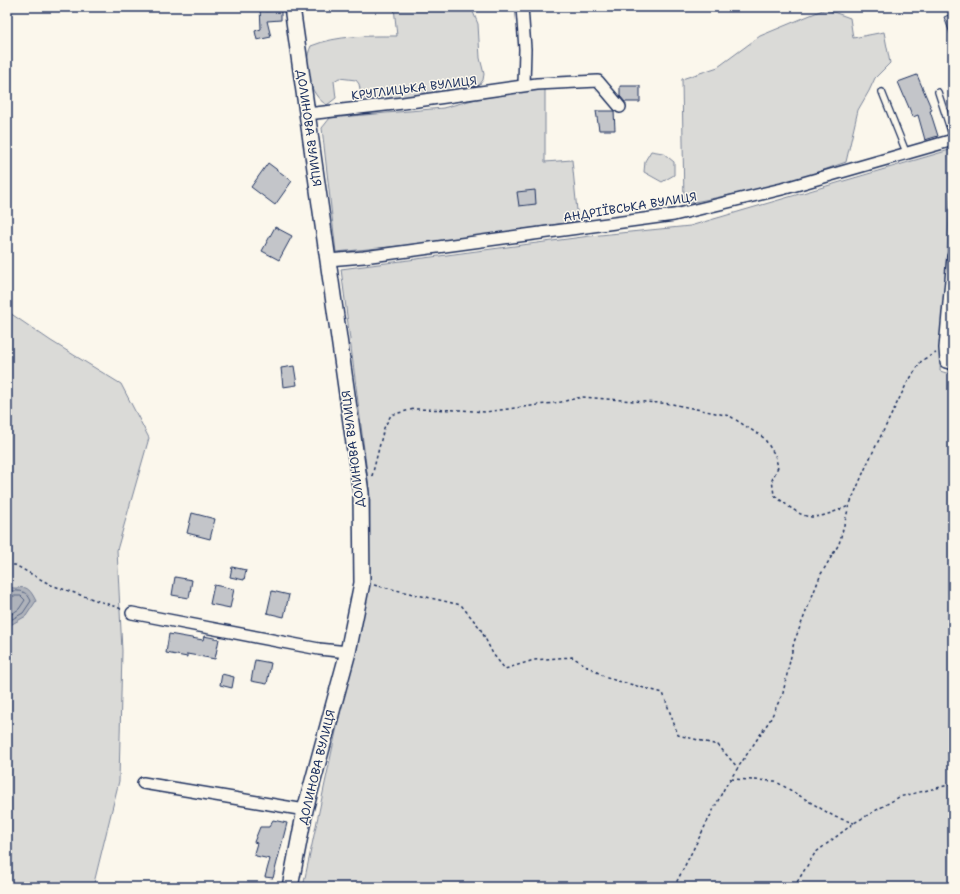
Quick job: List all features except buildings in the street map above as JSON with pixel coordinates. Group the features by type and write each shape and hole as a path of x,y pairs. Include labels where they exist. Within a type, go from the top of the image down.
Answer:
{"street":[{"name":"ДОЛИНОВА ВУЛИЦЯ","path":"290,887 305,810 348,652 362,583 361,493 292,7"},
{"path":"522,7 525,49 524,85"},
{"name":"КРУГЛИЦЬКА ВУЛИЦЯ","path":"307,114 403,103 524,85 598,81 620,107"},
{"name":"АНДРІЇВСЬКА ВУЛИЦЯ","path":"328,260 372,256 674,215 782,189 953,139"},
{"path":"953,257 945,348 946,362 953,364"},
{"path":"132,613 319,649 348,652"},
{"path":"143,783 305,810"}],"lane":[{"path":"882,92 906,152"},
{"path":"938,92 953,139"}],"path":[{"path":"674,887 730,779 770,720 783,693 794,642 821,574 839,544 849,506 906,385 922,360 945,348"},
{"path":"361,493 373,474 384,428 392,415 414,409 485,412 561,402 582,397 672,404 730,416 764,438 775,455 778,467 772,480 774,496 797,514 818,518 849,506"},
{"path":"7,565 15,565 51,585 132,613"},
{"path":"362,583 461,605 480,628 493,654 505,669 534,660 572,657 607,678 663,693 678,735 718,746 738,768"},
{"path":"730,779 775,781 835,817 854,822"},
{"path":"794,887 815,853 854,822 898,798 953,784"}],"shaded area":[{"path":"7,7 12,7 7,41"},
{"path":"394,7 471,7 478,24 480,58 484,74 483,80 476,89 448,96 426,94 399,100 371,101 365,99 361,95 359,84 356,80 339,78 334,81 336,98 327,105 316,94 309,79 307,62 311,46 321,42 342,38 397,36"},
{"path":"825,9 850,18 853,38 884,32 890,63 875,78 858,110 846,162 782,185 684,204 682,79 718,67 760,36"},
{"path":"545,88 545,162 572,160 578,221 432,243 336,252 322,128 330,118 443,108 476,99"},
{"path":"953,149 940,371 953,375 953,887 303,887 369,576 370,496 341,269 590,236 690,226"},
{"path":"651,151 663,153 674,162 674,175 662,182 644,172 645,161"},
{"path":"7,311 51,341 121,384 149,438 117,550 122,651 119,781 93,887 7,887"}],"water":[{"path":"7,586 12,588 26,588 36,601 26,616 7,627"}]}
